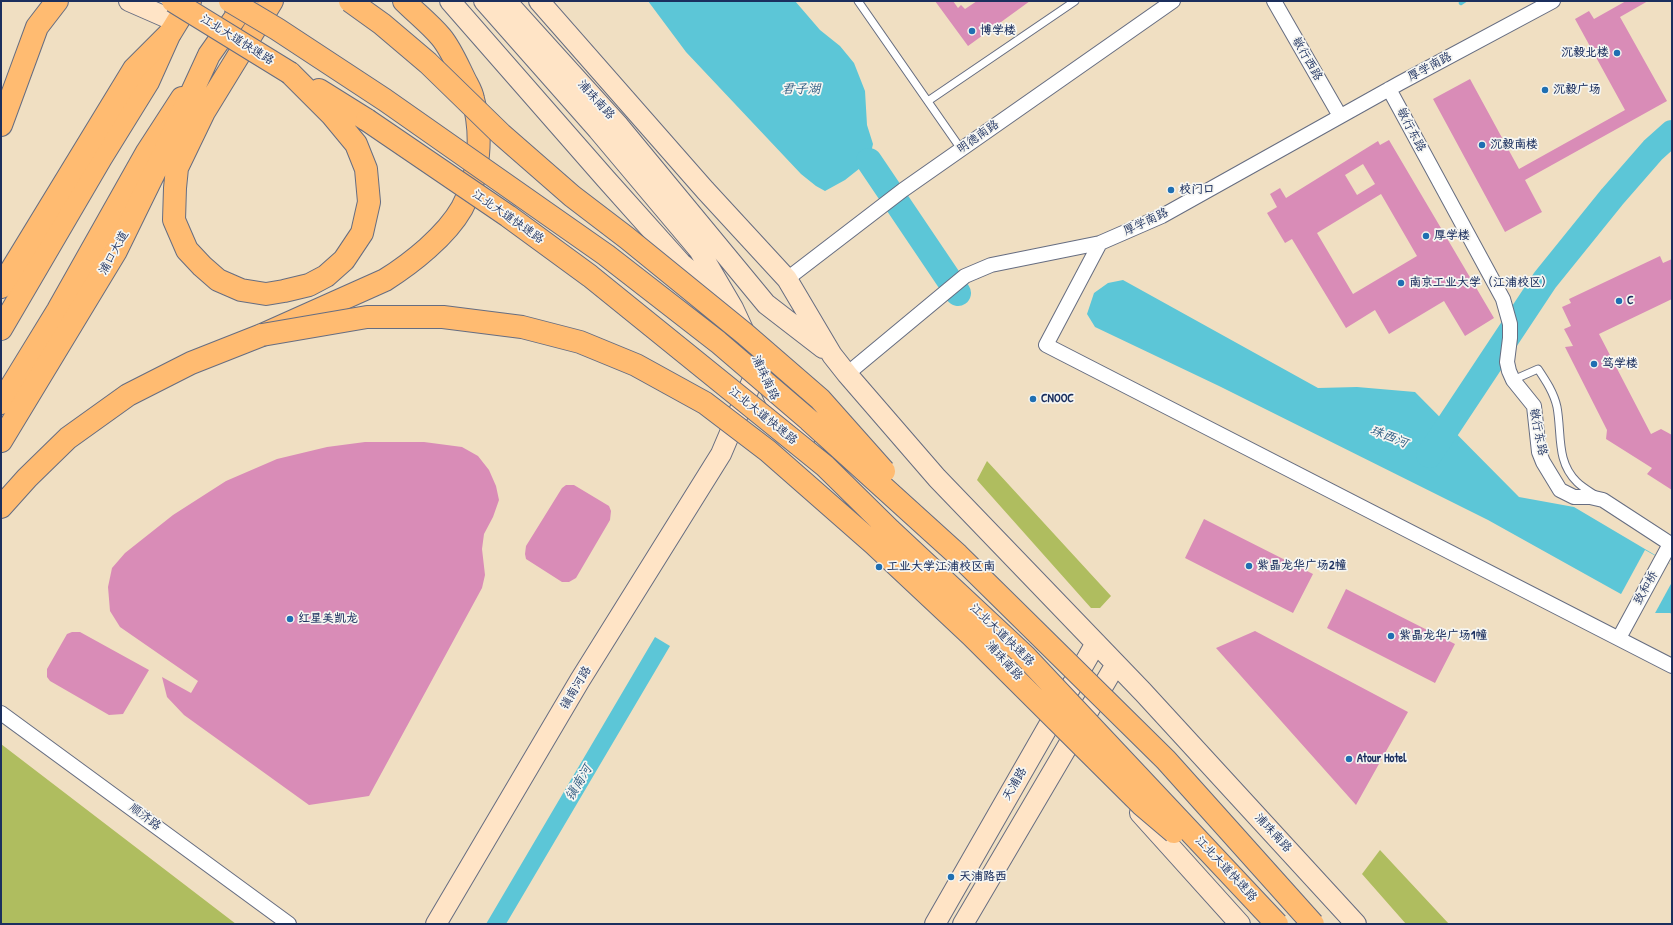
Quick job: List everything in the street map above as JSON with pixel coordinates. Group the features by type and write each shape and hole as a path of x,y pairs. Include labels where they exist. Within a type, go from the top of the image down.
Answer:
{"main road":[{"path":"1,125 37,27 57,1"},
{"name":"江北大道快速路","path":"173,1 367,120 508,216 590,276 825,466 890,530 1025,656 1277,924"},
{"path":"1,328 101,158 148,82 174,27 190,1"},
{"name":"江北大道快速路","path":"230,1 277,29 385,100 606,255 718,342 809,420 958,554 1166,760 1313,924"},
{"name":"浦口大道","path":"1,403 58,310 147,152 247,1"},
{"path":"272,1 204,112 177,168 174,220 187,250 218,280 241,290 266,294 284,292 309,286 326,276 344,260 362,233 368,202 366,169 356,144 332,116 290,72"},
{"path":"350,1 382,24 428,63 501,134 572,196 627,238 745,334 820,399 958,554"},
{"path":"1,507 26,478 68,438 128,395 191,363 262,335 385,280 401,270 449,227 462,208 473,181 479,157 479,132 473,98 461,72 442,38 404,1"},
{"path":"1,287 134,69 174,27"},
{"name":"浦口大道","path":"1,441 116,251 210,55"},
{"path":"262,335 366,317 443,317 522,327 580,342 636,365 705,403 768,451 874,544 971,635 1141,804 1253,897"}],"street":[{"path":"129,1 174,27"},
{"name":"浦珠南路","path":"450,1 681,263 733,308"},
{"name":"浦珠南路","path":"484,1 598,130 699,250 733,308 782,416 1240,924"},
{"name":"浦珠南路","path":"506,1 619,126 766,304 832,355"},
{"name":"浦珠南路","path":"539,1 705,190 787,279 832,355 937,478 1116,664 1356,924"},
{"name":"明德南路","path":"787,279 903,190 1173,1"},
{"name":"敏行西路","path":"1274,1 1340,116"},
{"name":"厚学南路","path":"847,374 965,276 991,265 1100,243 1162,216 1389,89 1553,1"},
{"name":"敏行东路","path":"1389,89 1503,299 1510,324 1507,362 1509,371 1513,380 1534,406 1539,452 1560,490 1574,497 1590,497 1603,500 1671,544"},
{"path":"1100,243 1046,345 1672,666"},
{"name":"镇南河路","path":"436,924 580,680 721,454 759,365"},
{"path":"721,454 782,416"},
{"name":"致和桥","path":"1619,638 1671,544"},
{"name":"天浦路","path":"935,924 1096,643"},
{"path":"962,924 1116,664"},
{"name":"顺济路","path":"1,712 288,924"}],"lane":[{"path":"858,1 961,149"},
{"path":"928,101 1075,1"},
{"path":"1513,380 1538,369 1552,393 1557,407 1562,457 1568,472 1578,484 1603,500"}],"green space":[{"path":"987,461 1111,596 1100,608 1091,608 977,480"},
{"path":"1,744 236,924 1,924"},
{"path":"1380,850 1449,924 1406,924 1362,874"}],"water":[{"name":"君子湖","path":"648,1 795,1 820,30 840,46 854,63 865,91 867,125 873,144 869,161 845,180 825,191 816,186 801,174 686,52"},
{"name":"珠西河","path":"1123,280 1318,388 1357,387 1415,392 1519,497 1574,507 1672,565 1672,614 1655,613 1488,520 1219,386 1095,327 1087,314 1094,293 1108,283"},
{"name":"镇南河","path":"655,637 670,646 506,924 486,924"}],"pier":[{"path":"1645,550 1672,565 1672,582 1654,615 1620,596"}],"building":[{"name":"博学楼","path":"935,1 953,1 958,8 961,5 965,9 977,1 1030,1 968,46"},
{"name":"沉毅南楼","path":"1626,1 1648,1 1620,17 1667,101 1525,180 1542,212 1505,232 1433,99 1470,79 1519,169 1625,110 1575,19 1589,11 1594,19"},
{"name":"厚学楼","path":"1389,140 1494,318 1465,336 1444,301 1389,334 1375,310 1346,328 1292,239 1285,243 1267,213 1277,207 1270,194 1280,188 1286,198 1378,141 1380,145","holes":["1363,164 1375,184 1357,195 1345,175","1381,194 1417,256 1353,294 1317,233"]},
{"name":"笃学楼","path":"1660,256 1663,263 1672,259 1672,299 1599,334 1651,434 1661,429 1672,435 1672,490 1647,474 1652,468 1606,439 1607,430 1565,347 1573,346 1564,329 1571,326 1562,307 1571,303 1569,299"},
{"name":"红星美凯龙","path":"365,442 424,442 462,447 478,456 489,470 496,486 499,500 493,517 484,534 482,549 485,575 482,588 369,796 309,805 184,715 167,697 162,677 191,693 198,681 120,627 110,611 108,587 112,568 125,553 173,515 226,481 277,459 327,447"},
{"path":"566,485 574,485 609,506 611,511 610,520 576,578 569,582 562,582 526,559 525,554 526,546 562,488"},
{"name":"紫晶龙华广场2幢","path":"1204,519 1313,574 1293,613 1185,558"},
{"name":"紫晶龙华广场1幢","path":"1346,589 1455,644 1435,683 1327,628"},
{"name":"Atour Hotel","path":"1255,631 1408,712 1356,805 1216,648"},
{"path":"72,632 80,632 149,670 123,714 109,715 50,681 47,677 47,669 67,634"}],"waterway":[{"path":"1429,455 1545,280 1612,197 1653,150 1672,133"},
{"path":"869,161 958,293"}],"place":[{"name":"博学楼","path":"972,31"},
{"name":"沉毅北楼","path":"1617,53"},
{"name":"沉毅广场","path":"1545,90"},
{"name":"沉毅南楼","path":"1482,145"},
{"name":"校门口","path":"1171,190"},
{"name":"厚学楼","path":"1426,236"},
{"name":"南京工业大学（江浦校区）","path":"1401,283"},
{"name":"C","path":"1619,301"},
{"name":"笃学楼","path":"1594,364"},
{"name":"CNOOC","path":"1033,399"},
{"name":"紫晶龙华广场2幢","path":"1249,566"},
{"name":"工业大学江浦校区南","path":"879,567"},
{"name":"红星美凯龙","path":"290,619"},
{"name":"紫晶龙华广场1幢","path":"1391,636"},
{"name":"Atour Hotel","path":"1349,759"},
{"name":"天浦路西","path":"951,877"}]}
